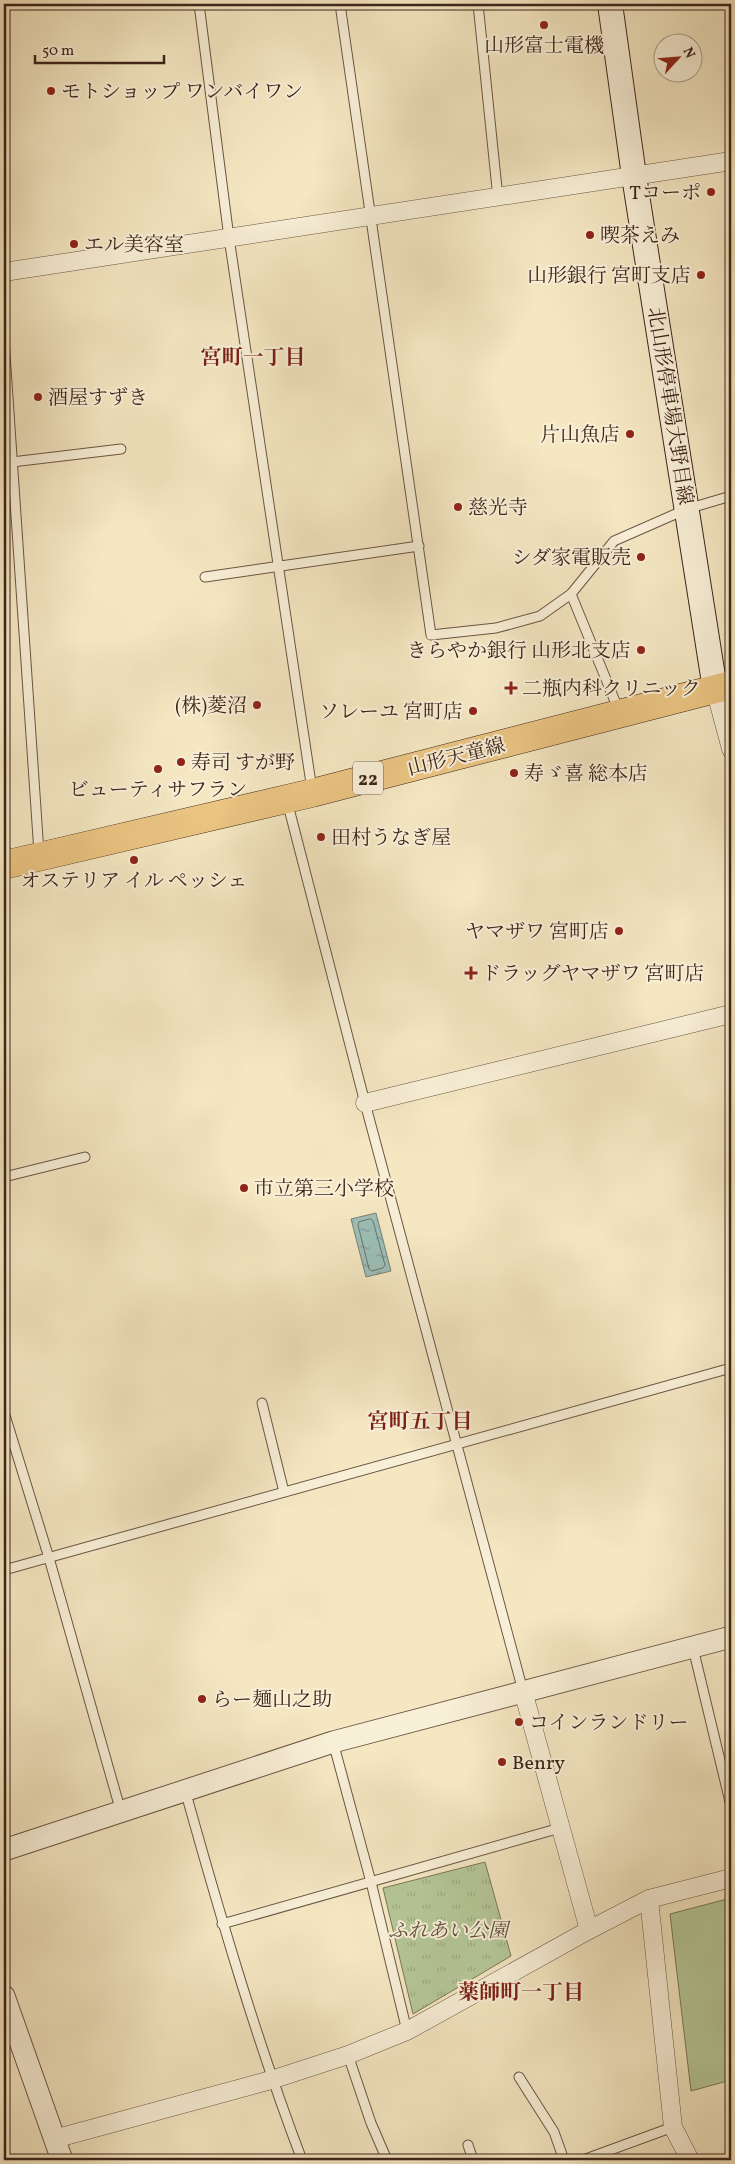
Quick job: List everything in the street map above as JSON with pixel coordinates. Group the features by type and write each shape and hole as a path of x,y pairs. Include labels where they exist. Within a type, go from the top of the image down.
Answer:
{"main road":[{"name":"北山形停車場大野目線","path":"610,4 634,176 687,509 723,687"},
{"name":"山形天童線","path":"4,865 299,795 723,687"}],"street":[{"path":"4,272 731,161"},
{"path":"723,687 731,749"},
{"path":"365,1103 731,1014"},
{"path":"4,1850 333,1742 731,1637"},
{"path":"523,1691 589,1930"},
{"path":"54,2139 272,2080 348,2055 406,2031 649,1899 731,1878"},
{"path":"649,1899 673,2127 690,2160"},
{"path":"4,1996 62,2160"}],"lane":[{"path":"199,4 229,238 277,568 299,795 365,1103 523,1691"},
{"path":"340,4 431,635 496,628 540,616 570,594 614,541 687,509 731,496"},
{"path":"478,4 498,198"},
{"path":"4,339 6,394 39,856"},
{"path":"12,462 121,449"},
{"path":"205,577 419,546"},
{"path":"570,594 620,714"},
{"path":"4,1177 85,1158"},
{"path":"4,1570 731,1368"},
{"path":"262,1403 284,1492"},
{"path":"4,1412 49,1558 121,1812"},
{"path":"692,1648 731,1806"},
{"path":"333,1742 371,1882 406,2031"},
{"path":"185,1790 222,1924 272,2080 302,2160"},
{"path":"222,1924 560,1828"},
{"path":"348,2055 371,2123 387,2160"},
{"path":"519,2077 554,2132 564,2160"},
{"path":"583,2160 673,2127"},
{"path":"468,2146 473,2160"}],"green space":[{"name":"ふれあい公園","path":"485,1862 511,1956 413,2014 383,1888"},
{"path":"731,1898 731,2080 691,2091 670,1914"}],"water":[{"path":"376,1213 391,1271 366,1277 351,1219"}],"place":[{"name":"山形富士電機","path":"544,25"},
{"name":"モトショップ ワンバイワン","path":"51,91"},
{"name":"Tコーポ","path":"711,192"},
{"name":"喫茶えみ","path":"590,235"},
{"name":"エル美容室","path":"74,244"},
{"name":"山形銀行 宮町支店","path":"701,275"},
{"name":"酒屋すずき","path":"38,397"},
{"name":"片山魚店","path":"630,434"},
{"name":"慈光寺","path":"458,507"},
{"name":"シダ家電販売","path":"641,557"},
{"name":"きらやか銀行 山形北支店","path":"641,650"},
{"name":"二瓶内科クリニック","path":"511,688"},
{"name":"(株)菱沼","path":"257,705"},
{"name":"ソレーユ 宮町店","path":"473,711"},
{"name":"寿司 すが野","path":"181,762"},
{"name":"ビューティサフラン","path":"158,769"},
{"name":"寿ゞ喜 総本店","path":"514,773"},
{"name":"田村うなぎ屋","path":"321,837"},
{"name":"オステリア イル ペッシェ","path":"134,860"},
{"name":"ヤマザワ 宮町店","path":"619,931"},
{"name":"ドラッグヤマザワ 宮町店","path":"471,973"},
{"name":"市立第三小学校","path":"244,1188"},
{"name":"らー麺山之助","path":"202,1699"},
{"name":"コインランドリー","path":"519,1722"},
{"name":"Benry","path":"502,1762"}],"district":[{"name":"宮町一丁目","path":"253,357"},
{"name":"宮町五丁目","path":"420,1421"},
{"name":"薬師町一丁目","path":"521,1992"}]}
